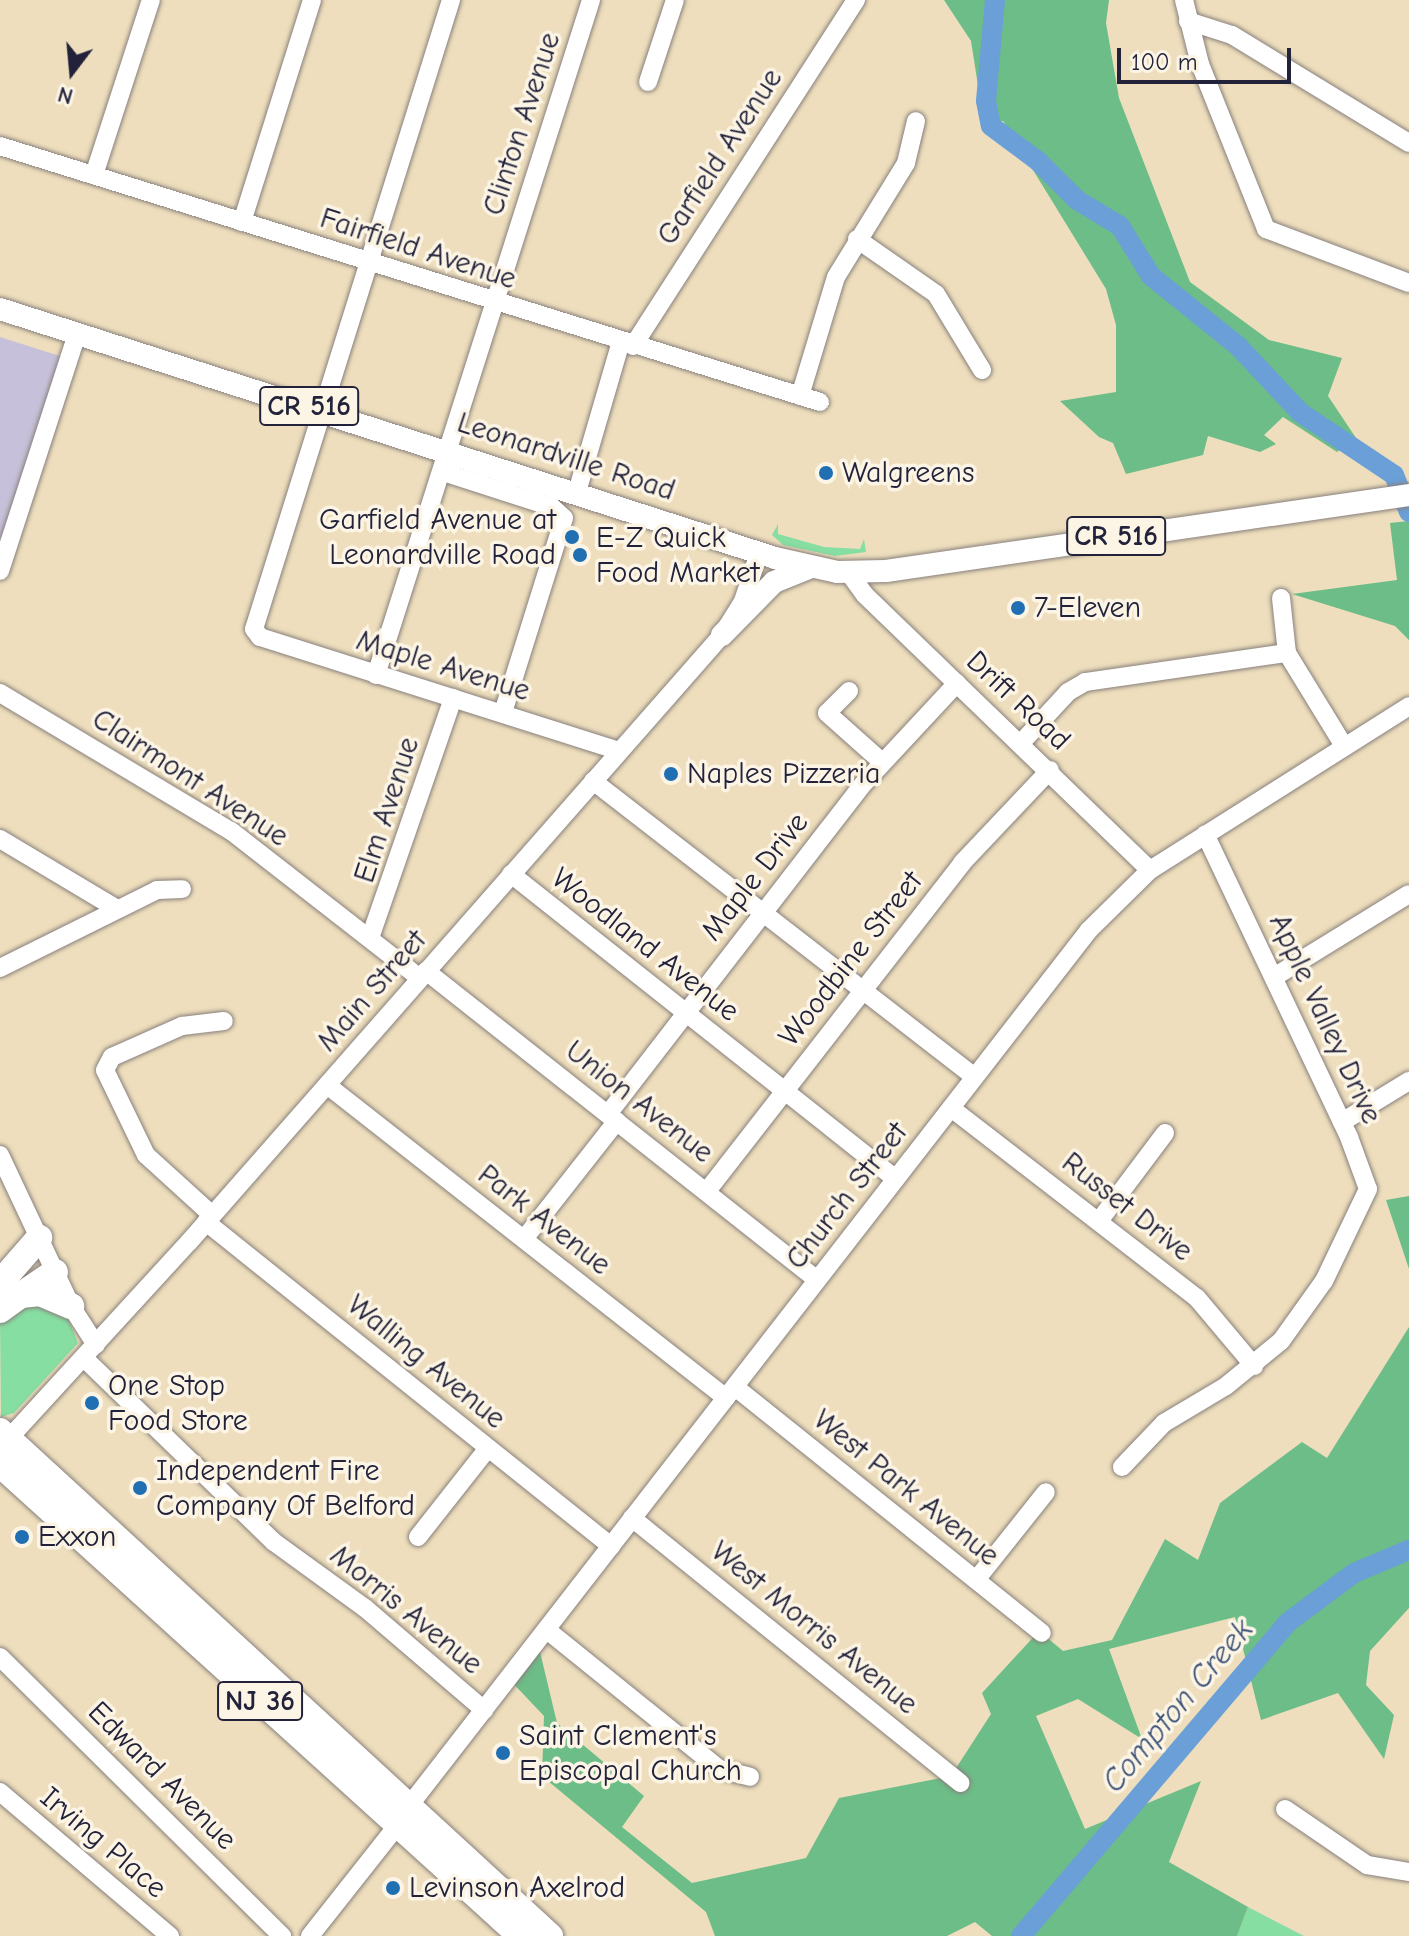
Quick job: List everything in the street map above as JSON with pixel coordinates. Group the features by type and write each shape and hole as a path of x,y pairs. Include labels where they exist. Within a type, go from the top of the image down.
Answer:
{"highway":[{"path":"7,1296 39,1238"},
{"path":"7,1296 55,1272"},
{"path":"7,1296 56,1296 71,1306"},
{"name":"NJ 36","path":"3,1439 403,1816 521,1936"},
{"name":"NJ 36","path":"0,1464 403,1816 550,1936"}],"main road":[{"name":"Leonardville Road","path":"0,309 324,411 445,461 577,492 759,553 849,573 1409,495"},
{"path":"722,635 774,582 811,567"}],"street":[{"path":"94,175 151,0"},
{"path":"242,222 312,0"},
{"path":"324,411 451,0"},
{"name":"Clinton Avenue","path":"376,675 591,0"},
{"name":"Garfield Avenue","path":"577,492 627,344 856,0"},
{"path":"1184,0 1188,21 1266,229 1409,283"},
{"path":"648,82 672,1"},
{"path":"1188,21 1232,35 1409,143"},
{"path":"800,396 836,277 906,163 916,121"},
{"name":"Fairfield Avenue","path":"0,146 495,304 820,402"},
{"path":"857,239 936,294 982,370"},
{"path":"0,571 77,334"},
{"name":"Maple Avenue","path":"324,411 254,629 260,637 619,751"},
{"path":"445,461 552,507 564,518 503,713"},
{"name":"Main Street","path":"3,1439 90,1351 209,1218 722,635 743,601 759,553"},
{"name":"Drift Road","path":"849,573 860,590 1050,770 1150,870"},
{"path":"1281,598 1287,653 1344,746"},
{"path":"1021,743 1068,692 1085,682 1287,653"},
{"name":"Maple Drive","path":"524,1239 685,1014 763,912 882,762 957,683"},
{"path":"849,691 827,713 882,762"},
{"name":"Clairmont Avenue","path":"0,693 209,815 370,938 423,974"},
{"name":"Elm Avenue","path":"370,938 453,698"},
{"name":"Church Street","path":"310,1936 1089,930 1150,870 1409,706"},
{"name":"Woodbine Street","path":"707,1191 962,863 1050,770"},
{"path":"593,781 974,1077"},
{"name":"Apple Valley Drive","path":"1122,1467 1164,1423 1254,1366 1303,1315 1365,1204 1368,1184 1342,1122 1205,834"},
{"path":"0,839 117,909"},
{"name":"Woodland Avenue","path":"511,874 895,1178"},
{"path":"0,968 157,890 182,889"},
{"path":"1274,977 1409,894"},
{"name":"Union Avenue","path":"423,974 613,1118 816,1279"},
{"name":"Walling Avenue","path":"224,1021 182,1026 112,1057 105,1070 146,1155 209,1218 611,1546"},
{"path":"1342,1122 1409,1081"},
{"name":"Park Avenue","path":"327,1085 524,1239 731,1392"},
{"name":"Russet Drive","path":"951,1108 1197,1298 1254,1366"},
{"path":"1099,1221 1165,1133"},
{"name":"Morris Avenue","path":"0,1155 90,1351 274,1542 365,1608 484,1710"},
{"name":"West Park Avenue","path":"731,1392 1042,1633"},
{"path":"418,1537 488,1448"},
{"path":"976,1580 1046,1492"},
{"name":"West Morris Avenue","path":"632,1518 960,1783"},
{"path":"547,1630 719,1769 750,1777"},
{"name":"Edward Avenue","path":"0,1657 282,1936"},
{"name":"Irving Place","path":"0,1792 170,1936"},
{"path":"1285,1809 1367,1865 1409,1872"}],"shaded area":[{"path":"0,337 66,358 8,539 0,537"}],"green space":[{"path":"944,0 1109,0 1106,23 1119,98 1190,282 1269,340 1342,358 1328,396 1356,438 1337,452 1283,417 1264,435 1276,444 1260,452 1208,436 1203,455 1126,474 1113,443 1099,437 1060,401 1116,392 1116,325 1106,289 1003,121 984,124 971,41"},
{"path":"1409,521 1409,640 1395,626 1292,594 1397,580 1390,523"},
{"path":"778,524 778,534 824,547 860,549 864,539 866,552 835,556 783,545 772,535"},
{"path":"1409,1196 1409,1269 1386,1200"},
{"path":"36,1301 68,1318 78,1343 14,1413 1,1417 0,1318"},
{"path":"1409,1327 1409,1608 1370,1651 1366,1685 1394,1715 1384,1759 1338,1693 1261,1720 1235,1617 1109,1649 1142,1739 1078,1699 1036,1716 1085,1829 1201,1781 1169,1862 1248,1907 1237,1936 992,1936 975,1922 947,1936 715,1936 706,1912 542,1776 544,1716 507,1677 537,1639 557,1723 644,1796 622,1827 692,1883 806,1858 839,1798 951,1776 991,1714 982,1693 1039,1631 1063,1651 1112,1640 1165,1539 1198,1560 1220,1503 1302,1442 1327,1458"},
{"path":"1248,1907 1304,1936 1237,1936"}],"waterway":[{"path":"995,0 986,101 991,126 1038,161 1077,200 1120,226 1151,276 1238,346 1301,413 1394,475 1409,512"},
{"name":"Compton Creek","path":"1021,1936 1287,1623 1354,1573 1409,1550"}],"place":[{"name":"Walgreens","path":"826,473"},
{"name":"Garfield Avenue at Leonardville Road","path":"572,537"},
{"name":"E-Z Quick Food Market","path":"580,555"},
{"name":"7-Eleven","path":"1018,608"},
{"name":"Naples Pizzeria","path":"671,774"},
{"name":"One Stop Food Store","path":"92,1403"},
{"name":"Independent Fire Company Of Belford","path":"140,1488"},
{"name":"Exxon","path":"22,1537"},
{"name":"Saint Clement's Episcopal Church","path":"503,1753"},
{"name":"Levinson Axelrod","path":"393,1888"}]}
